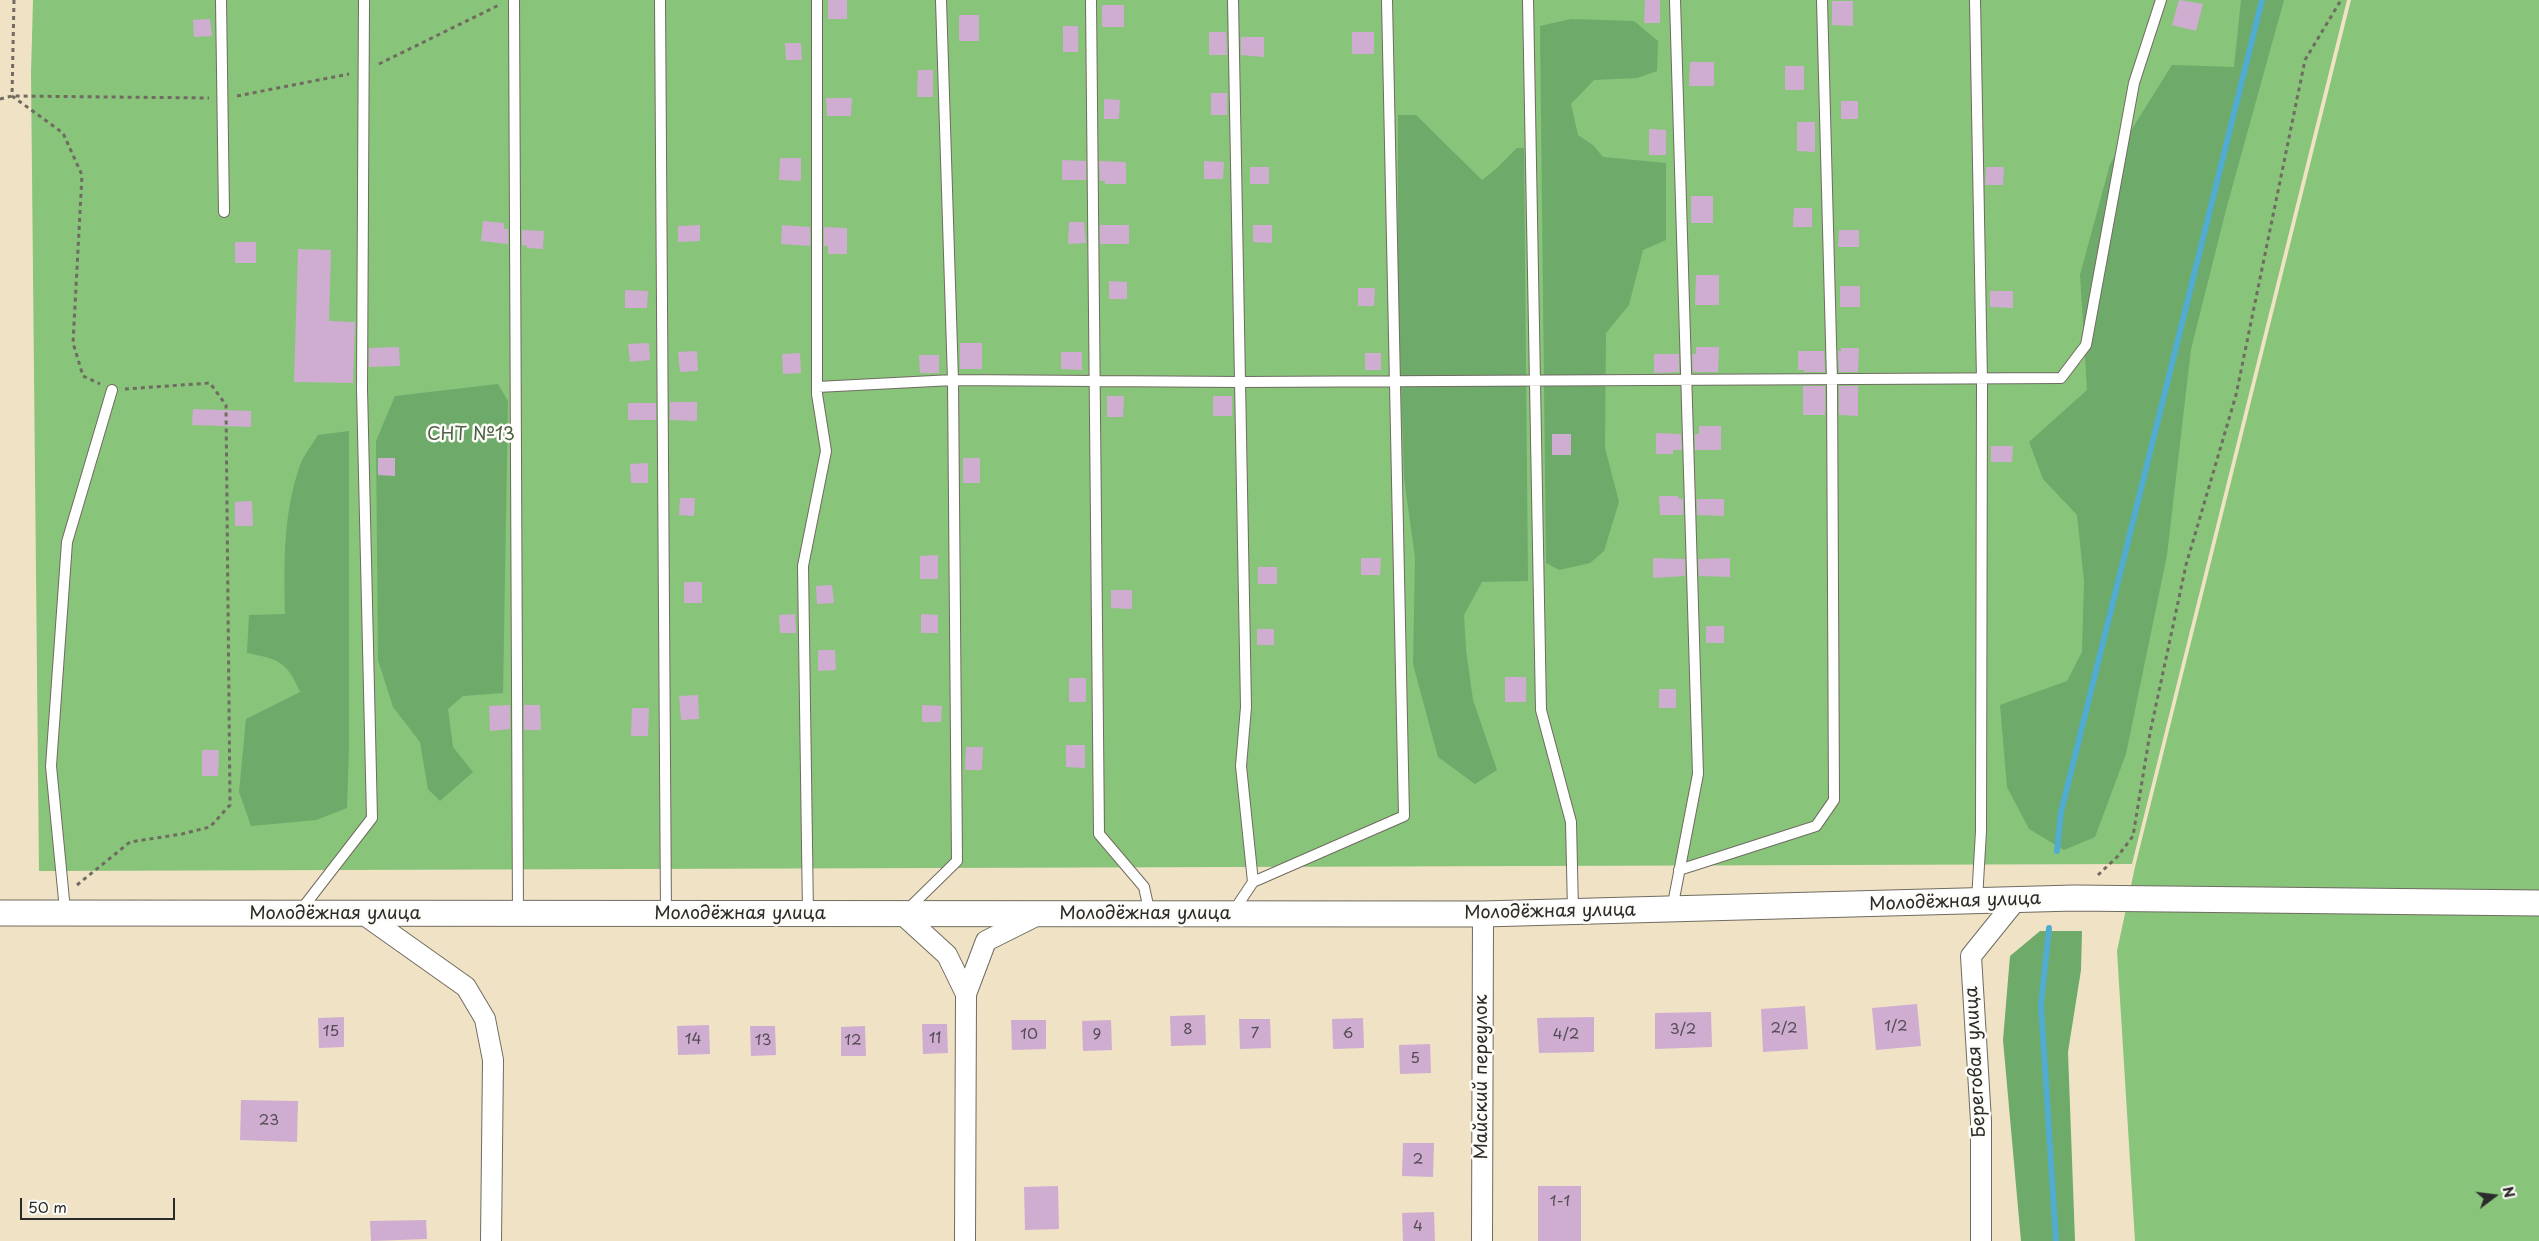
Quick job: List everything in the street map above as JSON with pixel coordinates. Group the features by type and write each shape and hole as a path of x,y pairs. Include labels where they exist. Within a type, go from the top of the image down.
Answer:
{"street":[{"name":"Молодёжная улица","path":"0,914 1483,914 2074,898 2539,903"},
{"name":"Береговая улица","path":"1981,1241 1980,1121 1970,956 2017,899"},
{"path":"362,914 466,987 485,1019 493,1060 491,1241"},
{"path":"902,914 947,955 966,994"},
{"path":"965,1241 966,994 986,941 1040,914"},
{"name":"Майский переулок","path":"1482,1241 1483,914"}],"lane":[{"path":"221,0 224,212"},
{"path":"298,914 372,818 362,389 364,0"},
{"path":"514,0 518,914"},
{"path":"660,0 666,914"},
{"path":"808,914 803,566 826,452 817,387 817,0"},
{"path":"902,914 958,860 953,380 941,0"},
{"path":"1091,0 1099,834 1144,887 1150,914"},
{"path":"1233,0 1246,707 1241,766 1253,882"},
{"path":"1232,914 1253,882 1404,816 1387,0"},
{"path":"1528,0 1541,710 1571,822 1573,911"},
{"path":"1672,909 1698,774 1676,0"},
{"path":"1679,870 1816,826 1834,800 1832,380 1822,0"},
{"path":"1975,0 1982,380 1981,831 1977,900"},
{"path":"817,387 953,380 1240,382 1535,379 1982,380 2061,378 2086,345 2134,83 2161,0"},
{"path":"64,900 51,766 67,542 112,390"}],"path":[{"path":"12,96 14,0"},
{"path":"2074,898 2118,856 2133,836 2150,733 2186,564 2236,395 2305,60 2341,0"},
{"path":"0,99 12,96 222,98 364,71 501,4"},
{"path":"12,96 63,133 82,175 73,343 84,376 112,390 210,384 226,404 230,806 210,827 182,834 130,842 82,880 64,900"}],"green space":[{"name":"СНТ №13","path":"33,0 2347,0 2132,864 39,871 31,74"},
{"path":"2241,0 2284,0 2227,206 2191,349 2167,555 2126,754 2095,837 2064,850 2029,829 2007,787 2000,705 2067,681 2082,652 2084,581 2077,515 2043,479 2029,442 2087,390 2080,275 2110,164 2172,65 2234,67"},
{"path":"2351,0 2539,0 2539,1241 2135,1241 2117,951 2135,867"},
{"path":"1571,19 1634,21 1658,41 1657,71 1637,78 1594,80 1571,104 1578,135 1593,145 1603,157 1666,163 1666,240 1643,250 1629,305 1606,333 1605,448 1619,502 1604,551 1590,563 1559,570 1546,563 1540,26"},
{"path":"1398,115 1416,115 1482,180 1517,148 1524,148 1528,581 1482,582 1464,615 1466,649 1473,700 1497,770 1475,784 1438,757 1413,664 1415,558 1404,478 1398,283"},
{"path":"498,384 508,401 503,693 463,696 448,709 453,747 473,772 440,801 428,789 420,742 393,707 378,660 376,441 395,396"},
{"path":"349,431 349,747 347,808 316,820 251,826 239,792 246,719 300,692 291,674 280,663 267,657 247,653 249,615 285,614 286,539 290,502 300,465 318,435"},
{"path":"2040,931 2082,931 2081,970 2068,1052 2075,1241 2021,1241 2003,1040 2010,956"}],"building":[{"path":"828,0 847,0 847,19 828,19"},
{"path":"1645,0 1660,0 1660,23 1644,23"},
{"path":"2179,0 2203,4 2196,31 2172,25"},
{"path":"1832,1 1853,1 1853,26 1832,25"},
{"path":"1102,5 1124,5 1124,27 1102,27"},
{"path":"959,15 979,15 979,41 959,41"},
{"path":"210,19 212,36 194,37 193,20"},
{"path":"1063,26 1078,26 1078,52 1063,52"},
{"path":"1209,32 1226,32 1227,55 1209,55"},
{"path":"1352,32 1374,32 1374,54 1352,54"},
{"path":"1241,37 1264,37 1264,57 1241,55"},
{"path":"785,43 801,43 802,60 786,60"},
{"path":"1690,62 1714,62 1714,86 1689,86"},
{"path":"1785,66 1804,66 1804,90 1785,90"},
{"path":"918,70 933,70 933,97 917,97"},
{"path":"1211,93 1227,93 1227,115 1211,115"},
{"path":"826,98 852,98 851,116 827,116"},
{"path":"1104,99 1120,100 1119,119 1104,119"},
{"path":"1841,101 1858,101 1858,119 1841,119"},
{"path":"1797,122 1815,122 1815,152 1797,151"},
{"path":"1649,129 1666,130 1666,155 1649,155"},
{"path":"780,158 801,158 801,181 779,180"},
{"path":"1062,160 1086,161 1086,180 1062,180"},
{"path":"1099,161 1126,162 1126,184 1105,184 1105,181 1100,181"},
{"path":"1204,161 1224,162 1223,179 1204,179"},
{"path":"1250,167 1269,167 1269,184 1250,184"},
{"path":"1986,167 2004,167 2003,185 1985,185"},
{"path":"1691,196 1713,196 1713,223 1691,223"},
{"path":"1794,208 1812,208 1812,227 1793,227"},
{"path":"483,221 504,223 504,229 508,229 508,244 481,241"},
{"path":"1069,222 1084,222 1086,243 1068,244"},
{"path":"700,225 700,241 678,242 678,226"},
{"path":"782,225 810,227 810,246 781,244"},
{"path":"1100,225 1129,225 1129,244 1100,244"},
{"path":"1253,225 1272,225 1272,243 1253,242"},
{"path":"824,227 847,228 847,254 828,254 828,246 824,246"},
{"path":"522,230 544,231 543,249 527,248 527,246 522,245"},
{"path":"1839,230 1859,230 1859,247 1838,247"},
{"path":"235,242 256,242 256,263 235,263"},
{"path":"298,249 331,250 329,321 355,322 353,383 294,382"},
{"path":"1696,275 1719,275 1719,305 1695,305"},
{"path":"1109,281 1127,282 1127,299 1109,299"},
{"path":"1840,286 1860,286 1860,307 1840,307"},
{"path":"1358,288 1375,288 1374,306 1358,306"},
{"path":"625,290 648,291 647,308 625,308"},
{"path":"1990,291 2013,291 2013,308 1990,307"},
{"path":"649,343 650,360 630,362 628,344"},
{"path":"960,343 982,343 982,369 960,369"},
{"path":"399,347 400,366 369,367 369,348"},
{"path":"1696,347 1719,347 1718,372 1693,372 1692,354 1696,354"},
{"path":"1841,348 1859,348 1858,372 1839,372 1838,351 1841,351"},
{"path":"697,351 698,371 680,372 678,352"},
{"path":"1798,351 1824,351 1825,372 1804,372 1804,370 1798,370"},
{"path":"1061,352 1082,352 1082,370 1061,369"},
{"path":"800,353 801,373 783,374 782,354"},
{"path":"1365,353 1381,353 1381,370 1365,370"},
{"path":"1654,354 1679,354 1679,372 1654,373"},
{"path":"919,355 939,355 939,373 920,373"},
{"path":"1803,386 1825,386 1825,415 1803,415"},
{"path":"1839,386 1858,386 1858,416 1839,415"},
{"path":"1107,396 1124,396 1123,417 1107,417"},
{"path":"1213,396 1232,396 1232,416 1213,416"},
{"path":"670,402 697,402 697,421 670,420"},
{"path":"628,403 656,403 656,420 628,420"},
{"path":"193,409 251,411 251,427 192,425"},
{"path":"1699,426 1721,426 1721,450 1695,450 1695,434 1699,434"},
{"path":"1656,433 1681,434 1682,450 1673,450 1673,454 1656,454"},
{"path":"1552,434 1571,434 1571,455 1552,455"},
{"path":"1991,446 2013,446 2012,462 1991,462"},
{"path":"378,458 395,458 395,476 378,475"},
{"path":"963,458 980,458 980,483 963,483"},
{"path":"648,463 648,483 631,483 630,464"},
{"path":"1659,496 1678,496 1678,498 1683,499 1683,515 1660,515"},
{"path":"680,498 695,498 694,516 679,515"},
{"path":"1697,499 1724,499 1724,516 1697,515"},
{"path":"252,501 253,526 235,526 235,502"},
{"path":"938,555 938,579 920,579 920,556"},
{"path":"1361,558 1381,558 1380,575 1361,575"},
{"path":"1653,558 1685,559 1685,576 1653,578"},
{"path":"1730,558 1730,577 1699,576 1698,559"},
{"path":"1258,567 1277,567 1277,584 1258,584"},
{"path":"684,582 702,582 702,603 684,603"},
{"path":"832,585 834,603 817,604 816,586"},
{"path":"1111,590 1132,590 1132,609 1111,608"},
{"path":"795,614 796,633 780,633 779,615"},
{"path":"921,614 938,615 938,633 921,633"},
{"path":"1706,626 1724,626 1724,643 1706,643"},
{"path":"1257,629 1274,629 1274,645 1257,645"},
{"path":"818,650 835,650 836,670 818,671"},
{"path":"1505,677 1526,677 1526,702 1505,702"},
{"path":"1069,678 1086,678 1086,702 1069,702"},
{"path":"1659,689 1676,689 1676,708 1659,708"},
{"path":"698,695 699,719 681,720 679,696"},
{"path":"510,705 510,729 490,731 489,706"},
{"path":"524,705 540,705 541,730 524,730"},
{"path":"922,705 942,706 941,722 922,722"},
{"path":"632,708 649,708 648,736 631,736"},
{"path":"1066,745 1085,745 1085,768 1066,767"},
{"path":"966,747 983,747 982,770 965,770"},
{"path":"202,750 219,750 218,776 202,776"},
{"path":"1917,1004 1921,1046 1876,1050 1872,1008"},
{"path":"1805,1006 1808,1049 1763,1052 1761,1009"},
{"path":"1711,1012 1712,1047 1655,1049 1655,1013"},
{"path":"1205,1015 1206,1045 1171,1046 1170,1016"},
{"path":"344,1017 344,1047 319,1048 318,1018"},
{"path":"1594,1017 1594,1052 1539,1053 1537,1018"},
{"path":"1363,1018 1364,1048 1333,1049 1332,1019"},
{"path":"1239,1019 1270,1019 1271,1048 1240,1049"},
{"path":"1011,1020 1046,1020 1046,1049 1012,1050"},
{"path":"1111,1020 1112,1050 1083,1051 1082,1021"},
{"path":"922,1024 947,1024 948,1053 923,1054"},
{"path":"709,1025 710,1054 678,1055 677,1026"},
{"path":"750,1026 775,1026 776,1055 751,1056"},
{"path":"865,1026 866,1056 841,1056 841,1027"},
{"path":"1430,1044 1431,1073 1400,1074 1399,1045"},
{"path":"241,1100 298,1101 297,1142 240,1140"},
{"path":"1403,1143 1434,1143 1433,1177 1402,1176"},
{"path":"1058,1186 1059,1229 1025,1230 1024,1187"},
{"path":"1538,1186 1581,1186 1581,1241 1538,1241"},
{"path":"1434,1212 1435,1241 1403,1241 1402,1213"},
{"path":"426,1220 427,1239 371,1241 370,1221"}],"waterway":[{"path":"2057,851 2061,812 2262,0"},
{"path":"2049,928 2041,1005 2056,1241"}]}
